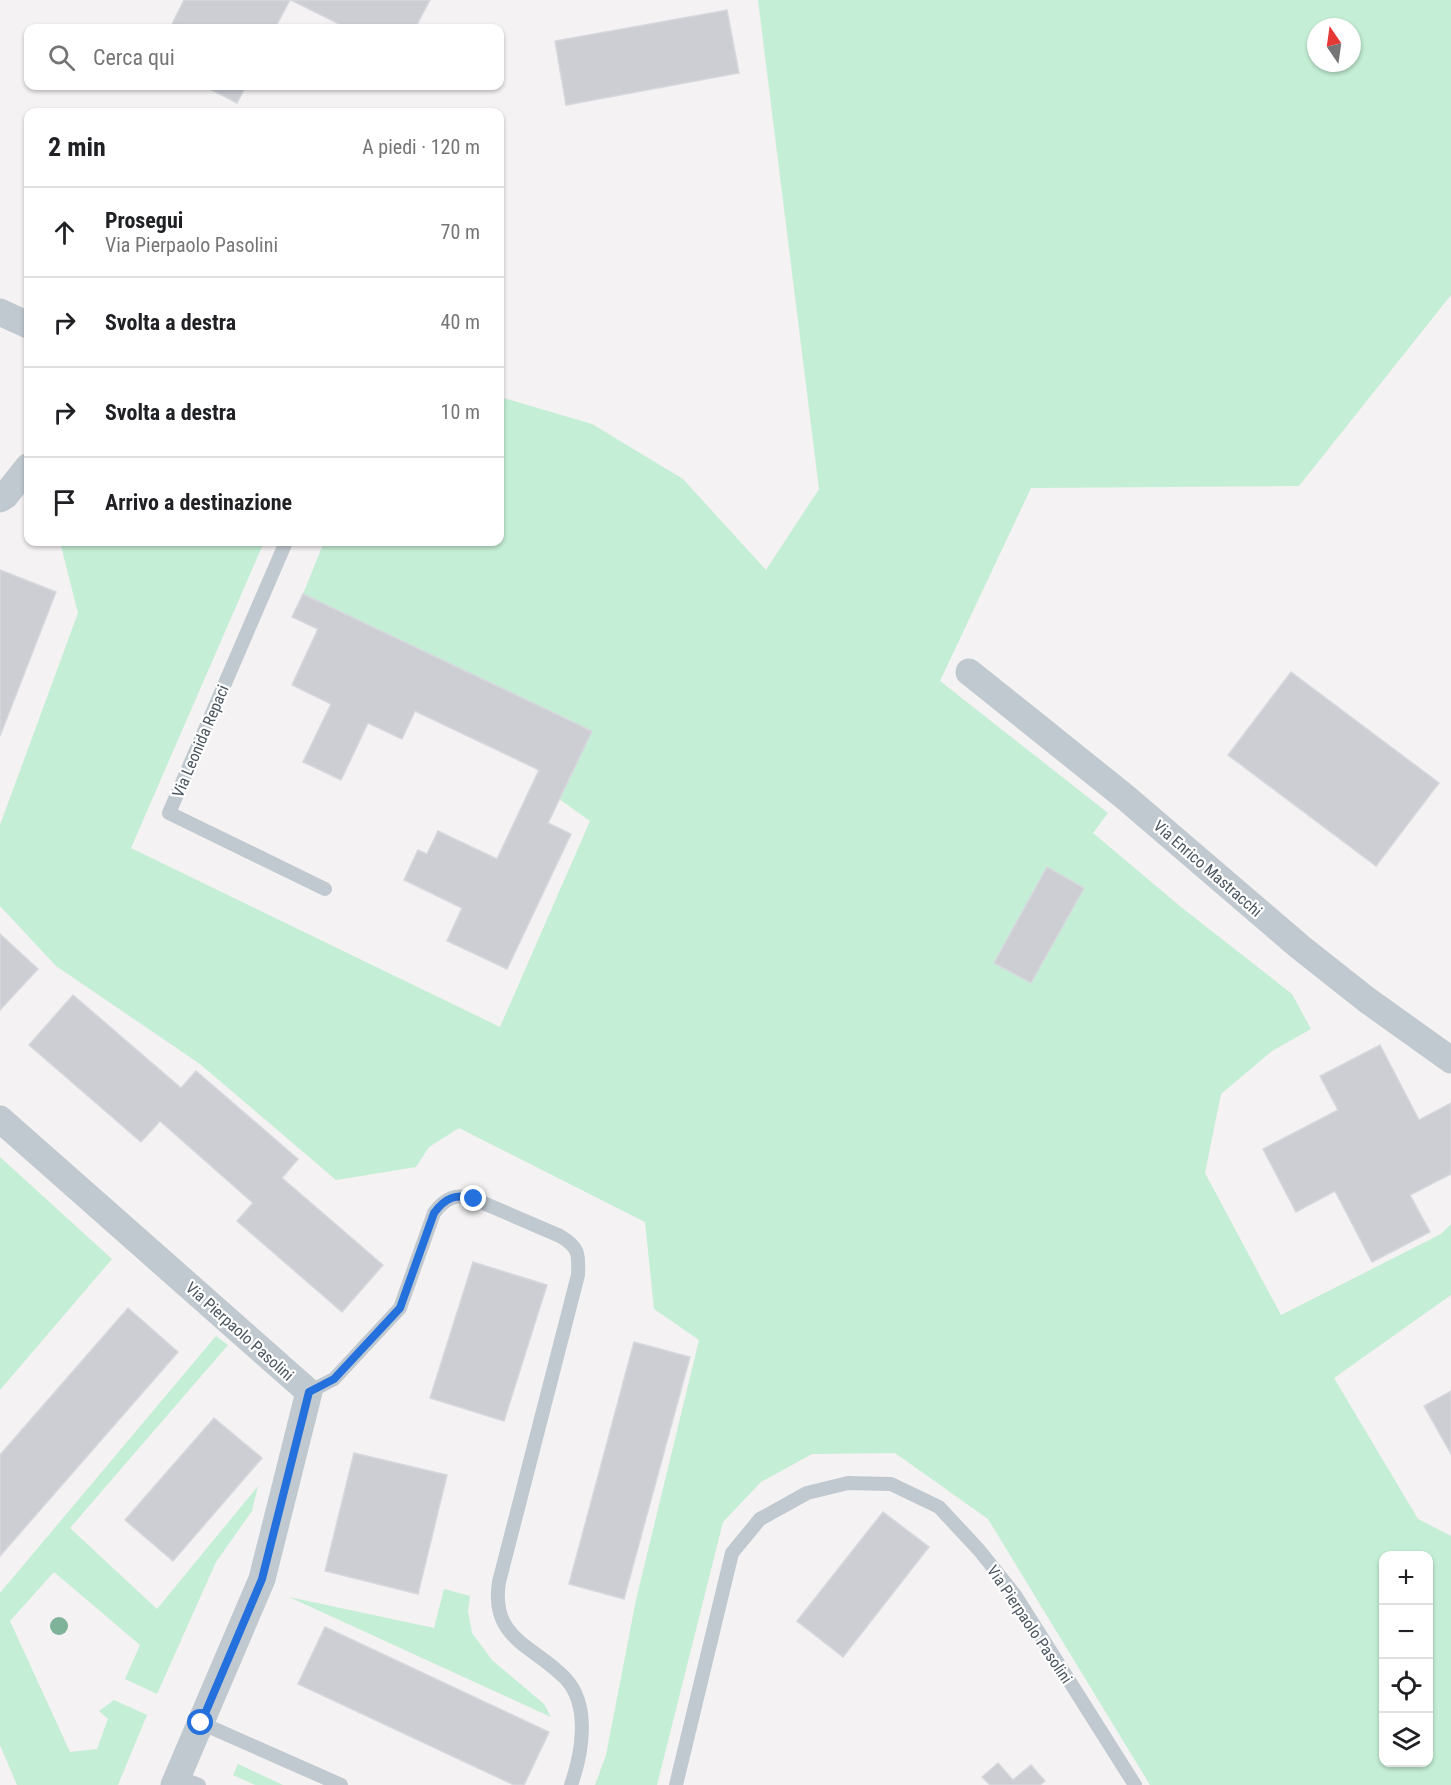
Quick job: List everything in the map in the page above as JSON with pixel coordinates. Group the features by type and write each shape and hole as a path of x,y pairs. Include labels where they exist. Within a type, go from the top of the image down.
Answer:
{"street":[{"path":"0,312 24,323"},
{"path":"0,500 24,472"},
{"name":"Via Enrico Mastracchi","path":"969,672 1125,796 1300,947 1366,1000 1451,1060"},
{"name":"Via Pierpaolo Pasolini","path":"0,1119 309,1392 262,1579 201,1723 184,1782"}],"lane":[{"name":"Via Leonida Repaci","path":"284,546 169,813 325,889"},
{"path":"309,1392 334,1379 400,1308 434,1213 448,1199 463,1195 474,1199 560,1236 571,1243 578,1253 578,1275 497,1597 498,1611 507,1630 566,1679 576,1694 582,1730 581,1751 571,1785"},
{"name":"Via Pierpaolo Pasolini","path":"676,1785 732,1553 760,1519 807,1493 848,1484 891,1484 939,1506 979,1550 1015,1595 1135,1785"},
{"path":"201,1723 341,1785"}],"green space":[{"path":"758,0 1451,0 1451,295 1299,486 1031,488 940,681 1108,813 1093,833 1181,907 1292,994 1311,1029 1272,1051 1221,1094 1205,1173 1281,1315 1441,1234 1451,1224 1451,1295 1334,1378 1418,1519 1451,1536 1451,1785 1150,1785 988,1519 895,1453 812,1454 761,1482 723,1522 657,1785 595,1785 606,1755 636,1600 699,1340 654,1309 645,1222 459,1128 429,1147 416,1167 336,1180 200,1064 56,966 0,906 0,825 78,613 61,546 262,546 131,848 500,1027 590,821 559,799 591,732 303,594 322,546 504,546 504,398 592,424 683,479 766,570 819,489"},
{"path":"0,1157 112,1259 0,1390"},
{"path":"216,1336 228,1345 70,1528 157,1609 258,1486 252,1511 216,1562 157,1694 125,1679 140,1645 54,1572 10,1621 70,1752 97,1749 108,1719 99,1711 114,1700 147,1715 118,1785 17,1785 0,1745 0,1593"},
{"path":"444,1589 470,1596 468,1611 472,1633 492,1660 544,1704 551,1717 289,1597 434,1628"},
{"path":"238,1764 283,1785 255,1785 233,1775"}],"building":[{"path":"184,0 290,0 277,24 172,24"},
{"path":"291,0 430,0 417,24 339,24"},
{"path":"727,10 739,73 566,105 555,41"},
{"path":"212,90 244,90 237,103"},
{"path":"0,570 56,592 0,736"},
{"path":"303,594 592,731 548,823 571,834 507,969 447,941 462,908 404,880 418,850 427,854 438,831 497,859 539,770 415,711 402,739 368,723 341,780 303,762 331,704 292,685 318,629 292,617"},
{"path":"1291,672 1439,783 1376,866 1228,755"},
{"path":"1047,867 1084,888 1031,983 994,963"},
{"path":"0,934 38,969 0,1010"},
{"path":"73,995 181,1088 196,1071 298,1159 282,1178 383,1265 342,1312 237,1221 253,1203 160,1121 141,1142 29,1045"},
{"path":"1380,1045 1419,1120 1451,1103 1451,1174 1410,1195 1430,1232 1372,1262 1335,1191 1296,1212 1263,1149 1338,1110 1320,1076"},
{"path":"473,1262 547,1285 504,1421 430,1398"},
{"path":"128,1308 178,1352 0,1556 0,1455"},
{"path":"634,1342 690,1357 624,1599 569,1584"},
{"path":"1451,1391 1451,1454 1424,1406"},
{"path":"214,1418 262,1458 173,1561 125,1520"},
{"path":"354,1453 447,1475 418,1594 325,1571"},
{"path":"883,1512 929,1547 843,1657 797,1621"},
{"path":"325,1627 549,1732 524,1785 514,1785 298,1684"},
{"path":"998,1763 1013,1780 1031,1765 1045,1781 1040,1785 990,1785 982,1777"}],"route":[{"path":"201,1723 262,1579 309,1392 334,1379 400,1308 434,1213 440,1205 448,1199 463,1195 474,1199"}]}
